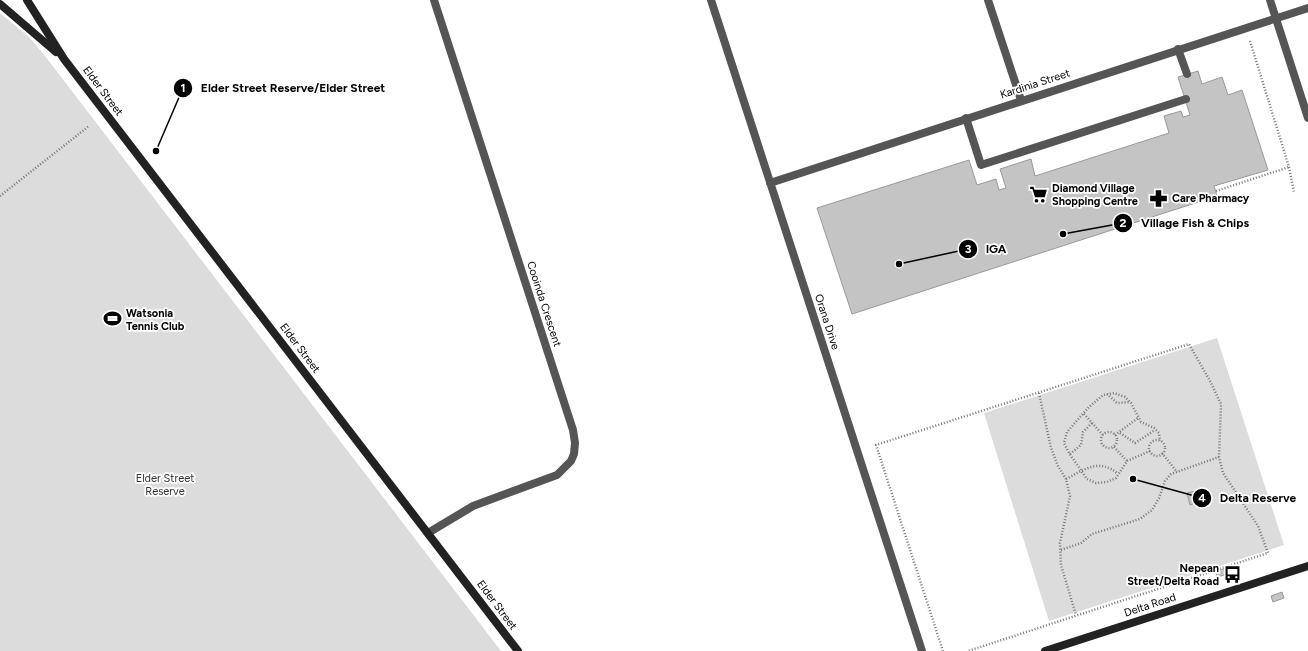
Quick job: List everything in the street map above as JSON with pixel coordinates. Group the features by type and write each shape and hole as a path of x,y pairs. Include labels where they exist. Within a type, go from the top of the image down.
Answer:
{"street":[{"name":"Elder Street","path":"27,0 64,59 518,651"},
{"name":"Cooinda Crescent","path":"428,533 473,506 557,475 571,461 575,443 573,430 434,0"},
{"name":"Orana Drive","path":"711,0 922,651"},
{"path":"988,0 1021,100"},
{"path":"1270,0 1308,118"},
{"name":"Elder Street","path":"0,4 64,59"},
{"name":"Kardinia Street","path":"770,183 1245,27 1308,8"},
{"path":"1178,49 1187,74"},
{"path":"966,118 981,165 1186,99"},
{"name":"Delta Road","path":"1045,651 1308,566"}],"path":[{"path":"1245,27 1289,167 1294,192"},
{"path":"0,196 90,126"},
{"path":"1216,191 1289,167"},
{"path":"943,651 876,445 1189,344 1221,404 1219,458 1223,473 1258,526 1268,554 968,651"},
{"path":"1039,393 1051,448 1058,466 1066,479 1070,496 1060,550 1061,565 1076,615"},
{"path":"1150,451 1126,461 1116,478 1107,482 1096,483 1087,479 1064,443 1067,432 1084,414 1103,395 1114,393 1124,397 1130,402 1141,422 1159,433 1160,441 1164,447 1162,453"},
{"path":"1107,394 1117,403 1130,402"},
{"path":"1084,414 1103,434"},
{"path":"1115,435 1120,433 1130,422 1138,418"},
{"path":"1070,454 1081,445 1083,432 1092,423"},
{"path":"1120,433 1135,443 1155,430"},
{"path":"1103,434 1110,432 1115,435 1117,440 1114,447"},
{"path":"1103,434 1101,439 1102,445 1106,448 1114,447"},
{"path":"1160,441 1155,440 1150,443 1150,451 1154,455 1162,453"},
{"path":"1114,447 1126,461"},
{"path":"1162,453 1177,472"},
{"path":"1060,550 1081,543 1092,534 1140,519 1152,510 1159,498 1165,481 1171,474 1219,458"},
{"path":"1066,479 1093,466 1104,465 1112,468 1118,474"}],"green space":[{"name":"Elder Street Reserve","path":"0,13 29,37 45,56 501,651 0,651"},
{"path":"1217,338 1284,545 1049,621 984,413"}],"building":[{"name":"Diamond Village Shopping Centre","path":"1198,71 1202,84 1222,77 1228,95 1242,90 1268,170 1214,186 1217,196 852,314 817,208 969,160 977,185 996,179 999,190 1006,188 1000,169 1031,159 1035,176 1169,133 1164,116 1181,111 1183,117 1190,115 1178,77"},
{"path":"1199,490 1202,501 1190,505 1187,493"},
{"path":"1227,568 1228,574 1217,577 1216,571"},
{"path":"1282,592 1284,598 1273,602 1271,596"}],"place":[{"name":"Elder Street Reserve/Elder Street","path":"156,151"},
{"name":"Diamond Village Shopping Centre","path":"1039,194"},
{"name":"Care Pharmacy","path":"1159,198"},
{"name":"Village Fish & Chips","path":"1063,234"},
{"name":"IGA","path":"899,264"},
{"name":"Watsonia Tennis Club","path":"113,319"},
{"name":"Delta Reserve","path":"1133,479"},
{"name":"Nepean Street/Delta Road","path":"1232,574"}]}
